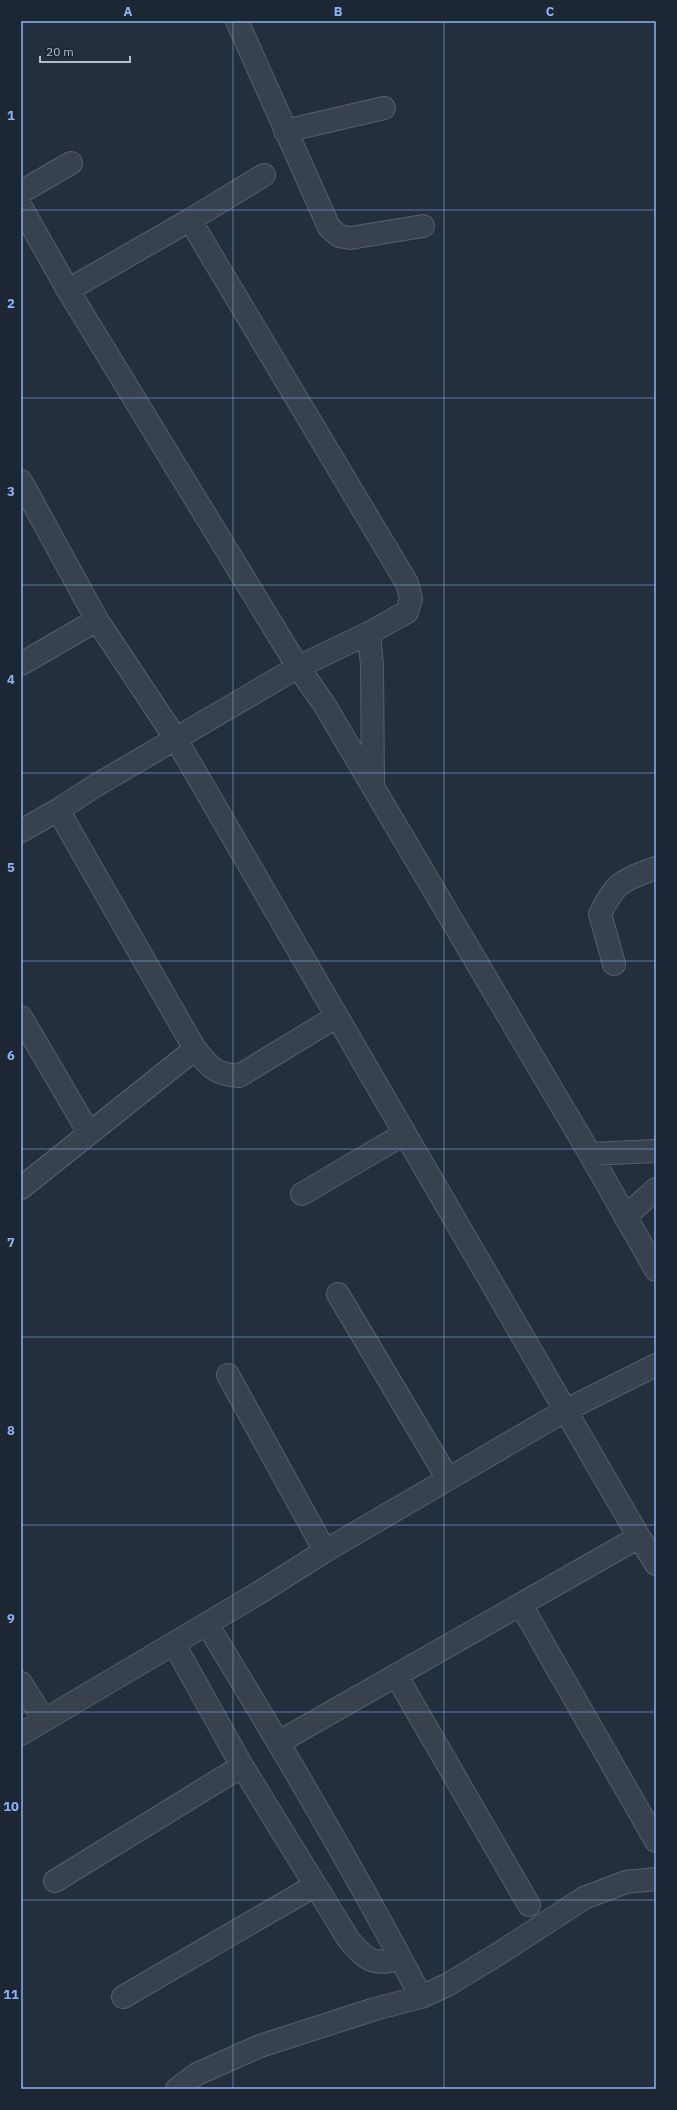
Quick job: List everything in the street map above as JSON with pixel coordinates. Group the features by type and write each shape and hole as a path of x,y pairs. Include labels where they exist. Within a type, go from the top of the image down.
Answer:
{"street":[{"path":"237,21 329,227 339,236 350,238 423,226"},
{"path":"285,131 384,108"},
{"path":"21,192 71,163"},
{"path":"68,290 190,220 264,175"},
{"path":"21,207 68,290 298,667 324,704 590,1154 656,1270"},
{"path":"21,831 298,667 369,633 407,612 411,599 407,583 190,220"},
{"path":"24,495 97,620 176,739 404,1134 656,1564"},
{"path":"21,664 97,620"},
{"path":"369,633 372,665 373,788"},
{"path":"58,810 84,858 195,1049 207,1064 222,1075 239,1076 336,1017"},
{"path":"614,964 600,914 610,893 627,878 656,868"},
{"path":"21,1016 89,1133"},
{"path":"21,1188 195,1049"},
{"path":"302,1194 404,1134"},
{"path":"590,1154 656,1152"},
{"path":"625,1217 656,1189"},
{"path":"338,1294 448,1479"},
{"path":"21,1734 174,1644 325,1551 566,1410 656,1364"},
{"path":"228,1375 325,1551"},
{"path":"279,1742 640,1537"},
{"path":"521,1605 656,1841"},
{"path":"207,1624 350,1863 421,1997"},
{"path":"174,1644 242,1766 314,1886 349,1940 362,1955 380,1963 401,1959"},
{"path":"396,1675 529,1905"},
{"path":"21,1684 44,1720"},
{"path":"55,1881 242,1766"},
{"path":"177,2089 197,2074 260,2046 375,2009 421,1997 447,1985 503,1951 584,1898 626,1882 656,1879"},
{"path":"123,1997 314,1886"}]}
